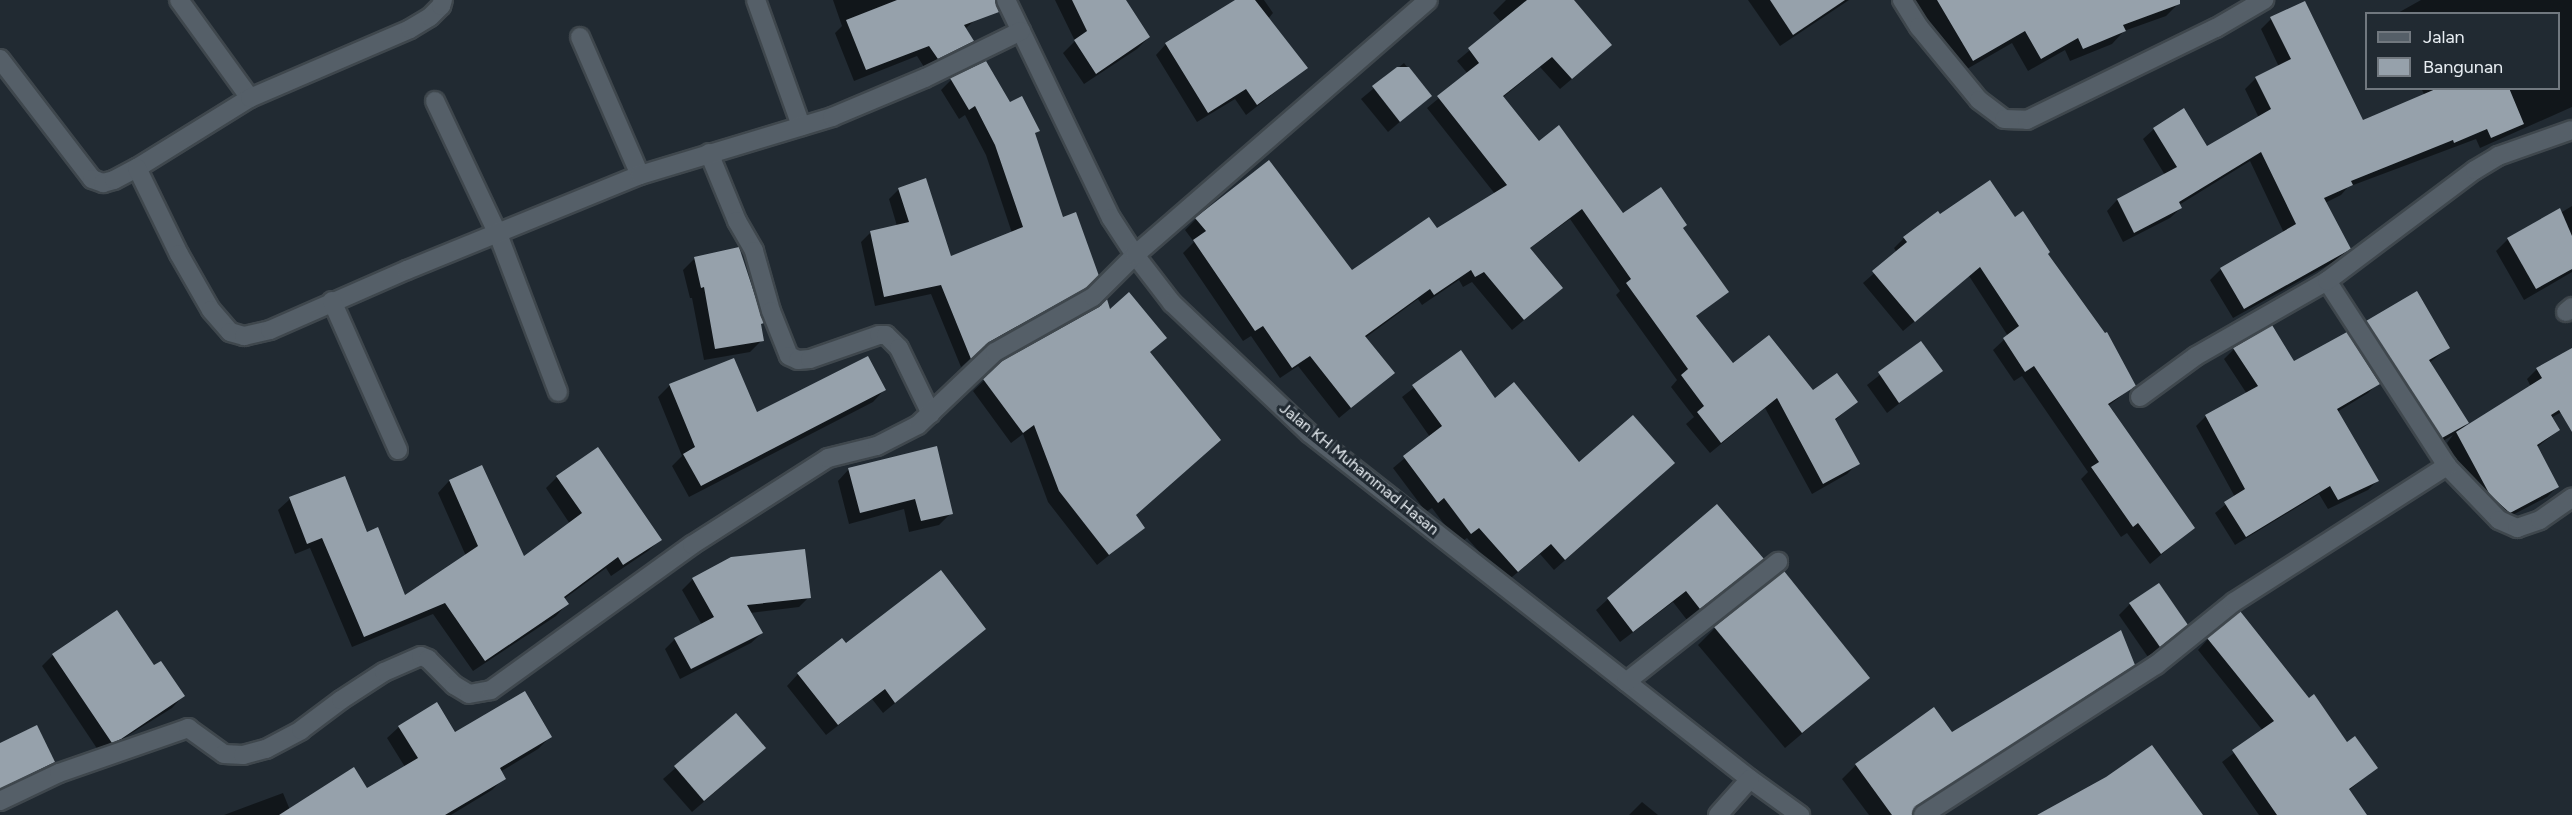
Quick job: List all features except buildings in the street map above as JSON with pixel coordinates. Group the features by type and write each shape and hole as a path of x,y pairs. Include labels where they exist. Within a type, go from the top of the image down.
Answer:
{"street":[{"path":"179,0 250,98"},
{"path":"0,59 92,179 110,182 137,168 250,98 410,29 430,17 441,6 443,0"},
{"path":"756,0 801,126"},
{"name":"Jalan KH Muhammad Hasan","path":"1006,0 1111,218 1135,255 1172,303 1309,433 1750,779 1800,815"},
{"path":"0,801 59,773 188,728 224,754 243,755 266,749 301,730 384,672 421,656 454,685 469,694 491,690 692,545 828,458 877,446 918,425 995,352 1093,297 1135,255 1428,0"},
{"path":"1902,0 1919,27 1979,100 2004,119 2027,120 2216,28 2264,0"},
{"path":"137,168 179,254 211,310 221,325 230,332 244,336 270,330 332,301 640,175 832,117 925,78 1021,31"},
{"path":"580,37 640,175"},
{"path":"435,101 498,234 558,392"},
{"path":"2140,397 2196,356 2327,281 2475,170 2498,156 2572,130"},
{"path":"709,153 737,221 754,251 771,311 789,356 798,360 810,359 879,335 886,335 899,348 931,414"},
{"path":"2327,281 2447,466 2499,520 2517,528 2540,520 2572,498"},
{"path":"332,301 398,450"},
{"path":"1923,815 2156,665 2234,602 2447,466"},
{"path":"1626,682 1778,562"},
{"path":"1718,815 1750,779"}]}
